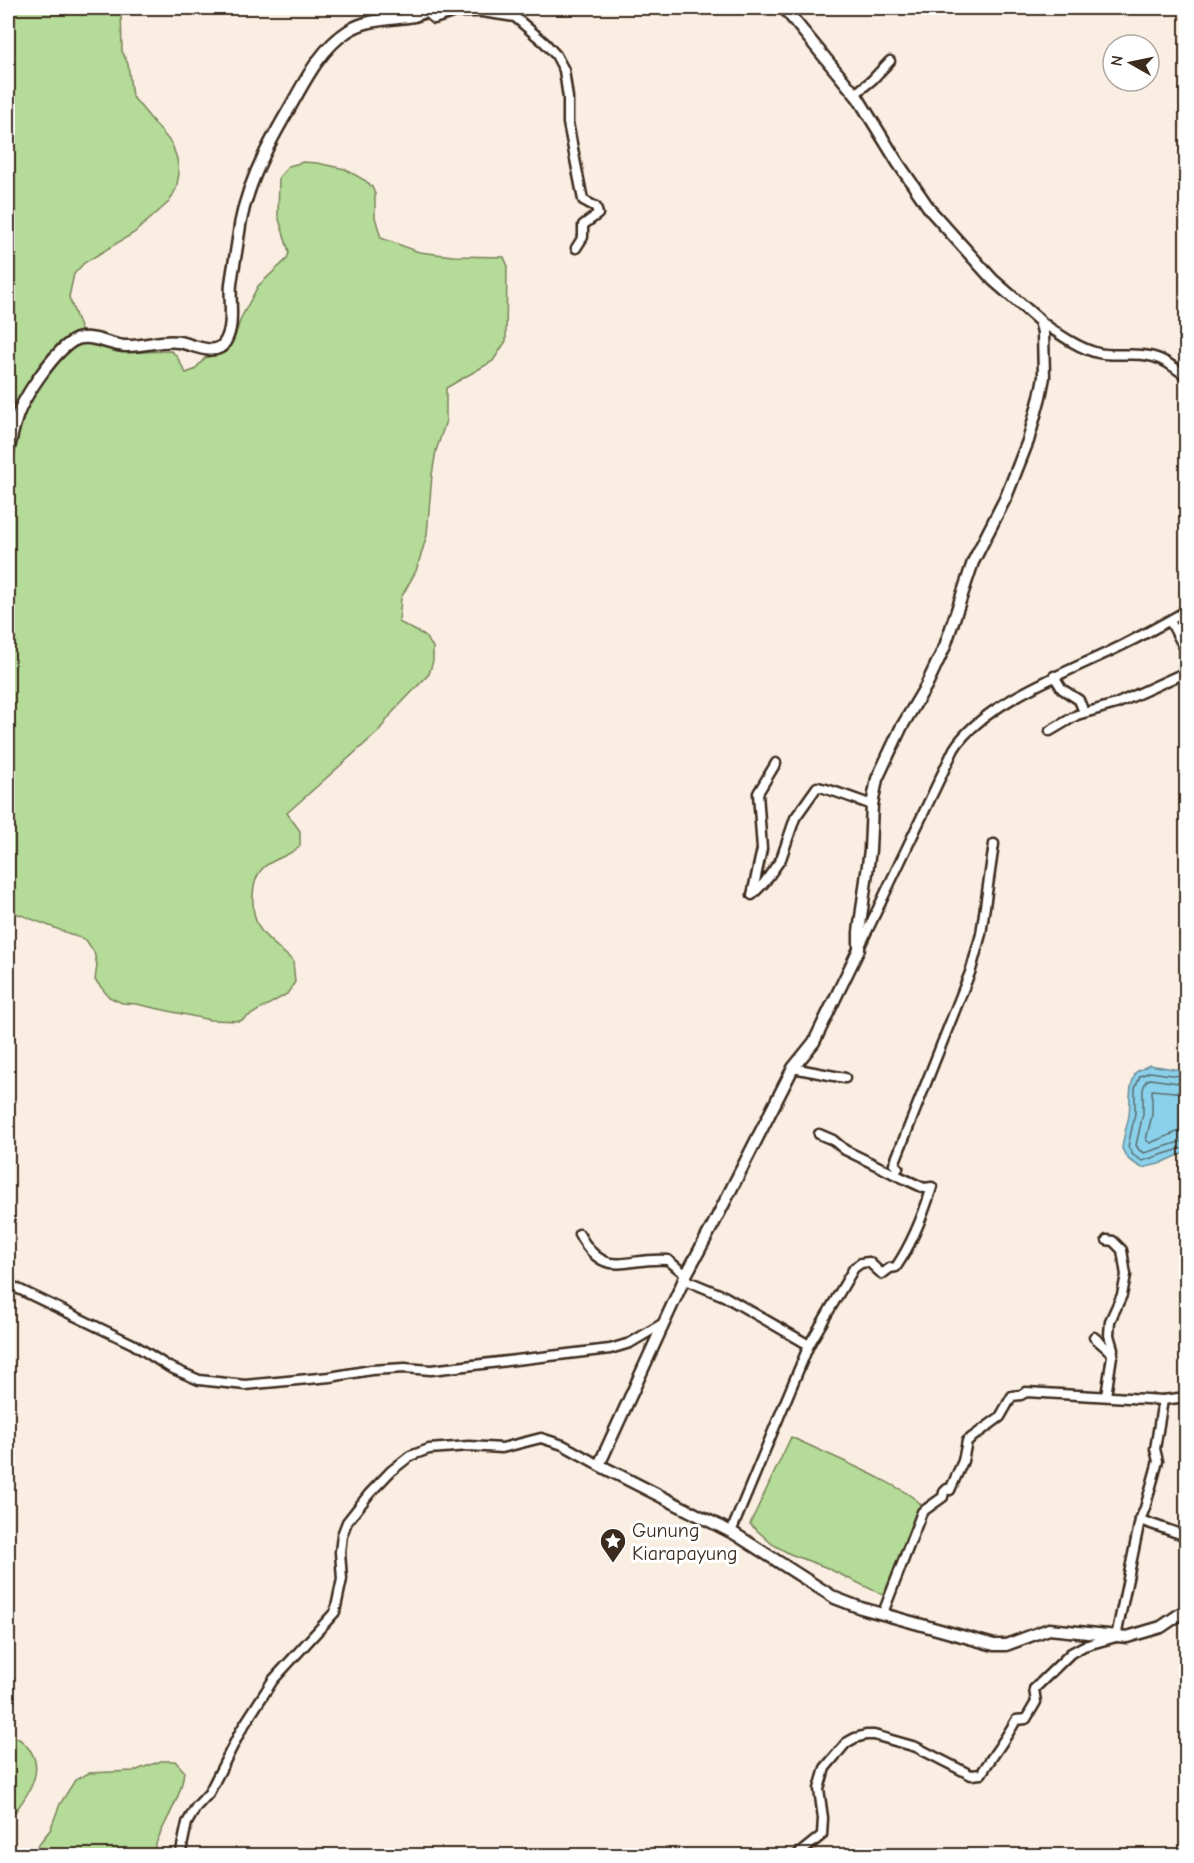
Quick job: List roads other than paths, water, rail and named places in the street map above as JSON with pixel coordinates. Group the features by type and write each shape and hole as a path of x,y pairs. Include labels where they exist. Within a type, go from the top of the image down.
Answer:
{"street":[{"path":"423,13 435,8"},
{"path":"784,8 855,94 931,211 993,280 1040,321 1068,340 1095,353 1112,356 1152,356 1186,376"},
{"path":"8,452 16,418 26,396 57,356 73,341 93,339 128,346 159,341 178,342 209,350 223,345 227,339 231,317 231,285 243,210 272,137 306,79 328,48 348,31 374,21 427,12 434,19 455,12 482,12 515,17 556,55 564,70 568,98 568,123 583,200 596,207 598,214 583,225 583,237 576,248"},
{"path":"855,94 890,61"},
{"path":"859,949 859,932 870,850 872,805 881,767 926,686 945,646 973,562 1006,497 1028,441 1041,397 1044,377 1045,349 1040,321"},
{"path":"599,1465 684,1277 793,1068 814,1042 958,742 977,724 1002,706 1054,676 1120,646 1186,611"},
{"path":"1050,731 1084,712 1116,704 1185,676 1185,649 1170,621"},
{"path":"1054,676 1062,689 1080,700 1084,712"},
{"path":"776,763 758,793 762,849 752,894 764,883 783,856 795,818 817,787 821,786 836,794 872,805"},
{"path":"894,1174 898,1168 894,1164 971,970 981,934 994,844"},
{"path":"793,1068 845,1078"},
{"path":"731,1532 809,1345 856,1265 869,1262 882,1274 896,1267 916,1233 932,1187 924,1188 894,1174 845,1150 833,1140 819,1134"},
{"path":"579,1234 595,1256 603,1262 669,1260 684,1277 724,1296 809,1345"},
{"path":"1106,1396 1113,1353 1109,1335 1110,1321 1122,1295 1126,1275 1122,1250 1113,1241 1107,1240"},
{"path":"8,1284 133,1344 178,1371 199,1380 245,1385 330,1377 371,1370 405,1368 430,1370 610,1349 654,1331 664,1323"},
{"path":"1094,1337 1113,1353"},
{"path":"884,1613 922,1512 943,1497 947,1489 950,1490 963,1461 967,1441 1000,1417 1012,1396 1026,1392 1163,1400 1186,1397"},
{"path":"1116,1637 1140,1520 1158,1461 1155,1449 1156,1435 1163,1400"},
{"path":"180,1856 187,1823 196,1807 209,1793 241,1730 273,1680 335,1612 342,1579 340,1552 342,1535 347,1522 391,1471 410,1456 429,1449 469,1446 502,1448 541,1438 563,1445 731,1532 835,1598 998,1646 1049,1629 1127,1637 1157,1629 1186,1610"},
{"path":"1140,1520 1186,1536"},
{"path":"796,1856 822,1834 823,1818 819,1786 827,1763 846,1743 866,1735 874,1735 916,1747 971,1775 981,1774 1003,1743 1016,1719 1026,1719 1036,1702 1034,1689 1071,1653 1116,1637"}],"water":[{"path":"1149,1065 1186,1071 1186,1152 1159,1164 1142,1168 1129,1160 1122,1149 1133,1078 1136,1072"}],"place":[{"name":"Gunung Kiarapayung","path":"613,1564"}]}
